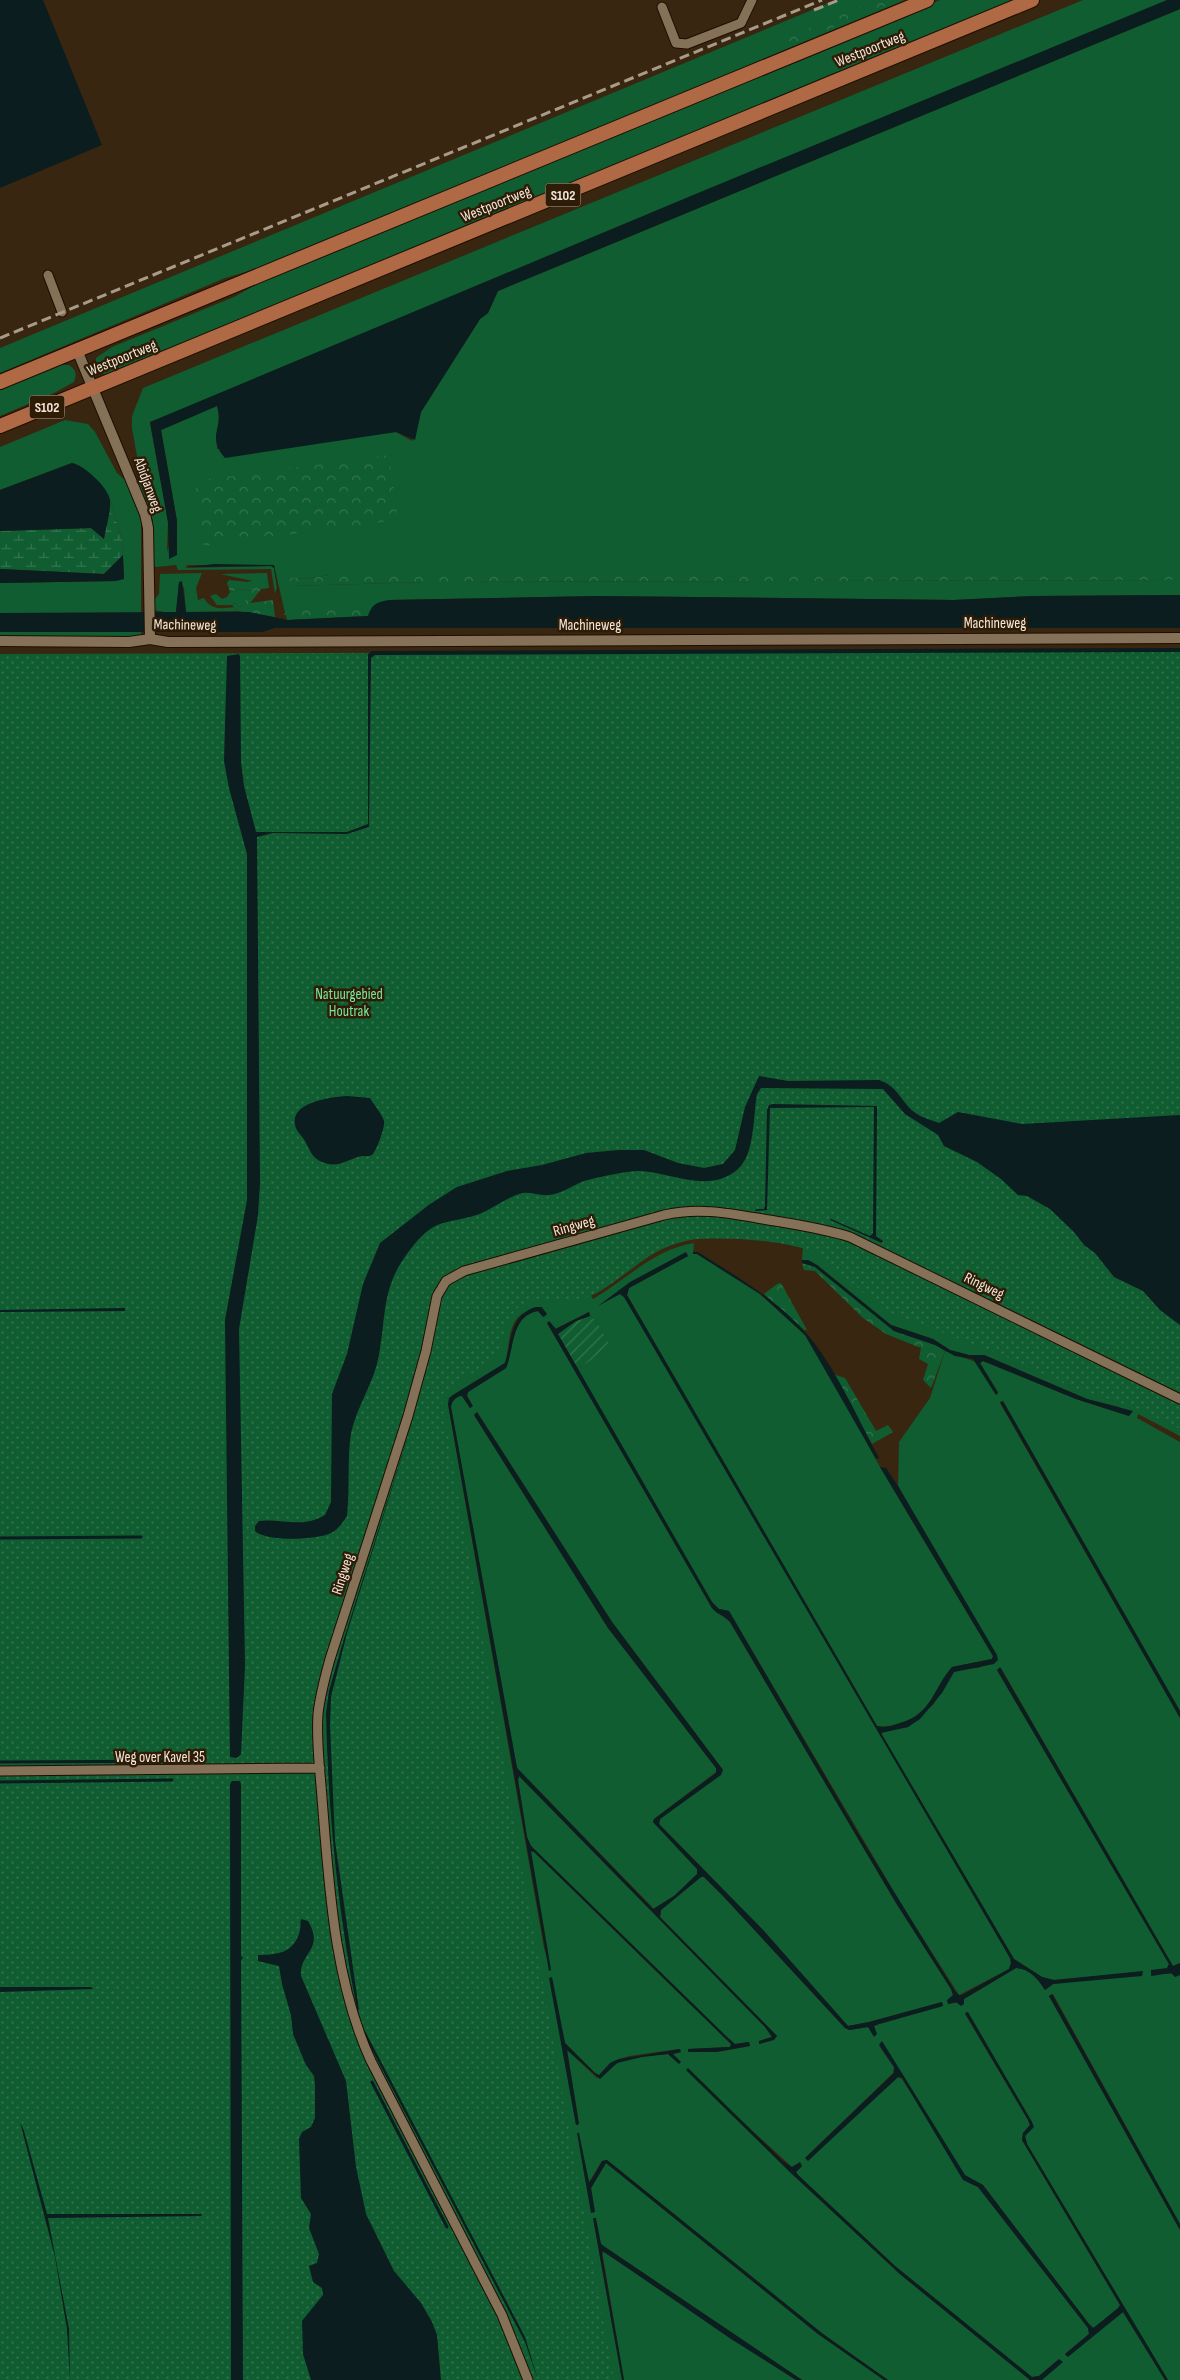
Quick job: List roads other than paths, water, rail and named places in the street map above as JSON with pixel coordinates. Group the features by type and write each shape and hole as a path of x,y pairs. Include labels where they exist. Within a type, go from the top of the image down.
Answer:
{"main road":[{"name":"Westpoortweg","path":"0,382 927,0"},
{"name":"Westpoortweg","path":"0,426 1032,0"}],"street":[{"path":"662,7 676,42 687,44 741,23 752,0"},
{"path":"48,276 62,312"},
{"name":"Abidjanweg","path":"77,350 145,514 148,528 150,636"},
{"name":"Machineweg","path":"0,641 129,642 150,636 168,642 1180,638"},
{"name":"Ringweg","path":"528,2380 502,2315 371,2061 354,2021 345,1987 328,1868 320,1768 318,1716 330,1658 408,1416 426,1351 437,1296 446,1281 459,1273 684,1211 725,1213 830,1231 858,1240 1180,1399"},
{"name":"Weg over Kavel 35","path":"0,1771 320,1768"}],"waterway":[{"path":"0,1538 141,1537"},
{"path":"0,1762 204,1761"},
{"path":"0,1782 172,1780"},
{"path":"372,2082 447,2227"}],"railway":[{"path":"0,338 822,0"},
{"path":"814,10 839,0"}],"park label":[{"name":"Natuurgebied Houtrak","path":"349,1002"}]}
